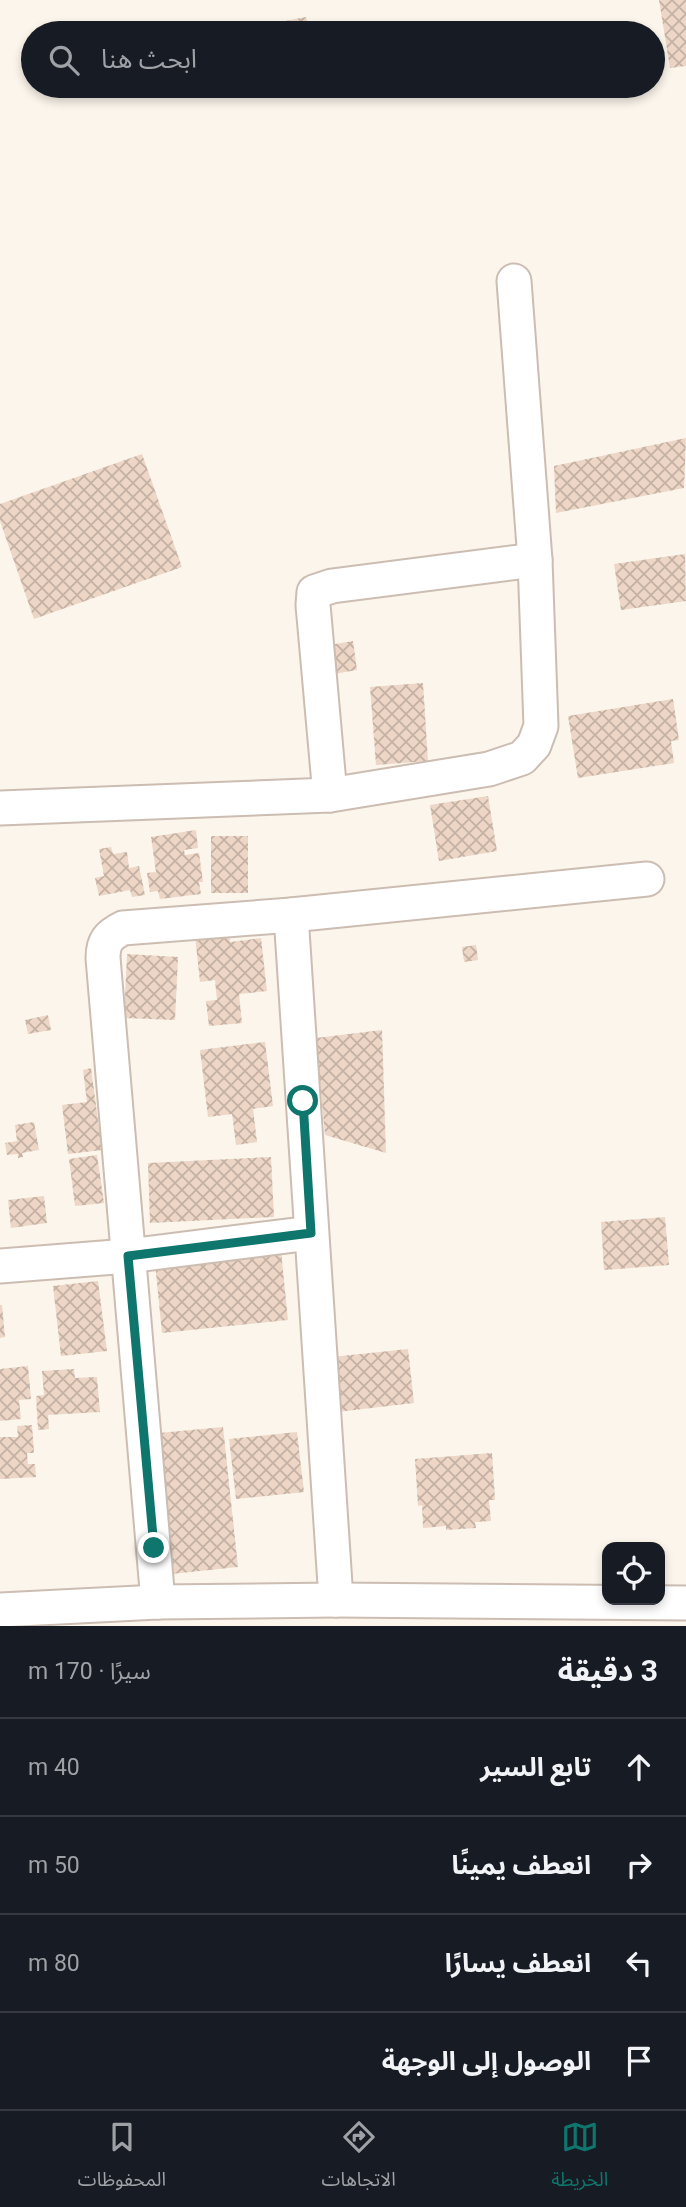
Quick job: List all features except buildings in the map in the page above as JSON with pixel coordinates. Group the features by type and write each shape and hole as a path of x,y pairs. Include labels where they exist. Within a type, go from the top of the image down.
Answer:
{"street":[{"path":"0,808 330,794 489,769 522,758 534,745 541,726 535,560 514,281"},
{"path":"330,794 314,592 332,586 535,560"},
{"path":"158,1602 103,945 110,935 123,928 291,915 647,879"},
{"path":"291,915 336,1600"},
{"path":"0,1266 128,1256 311,1233"},
{"path":"0,1610 158,1602 336,1600 686,1603"}],"route":[{"path":"154,1548 128,1256 311,1233 303,1101"}]}
